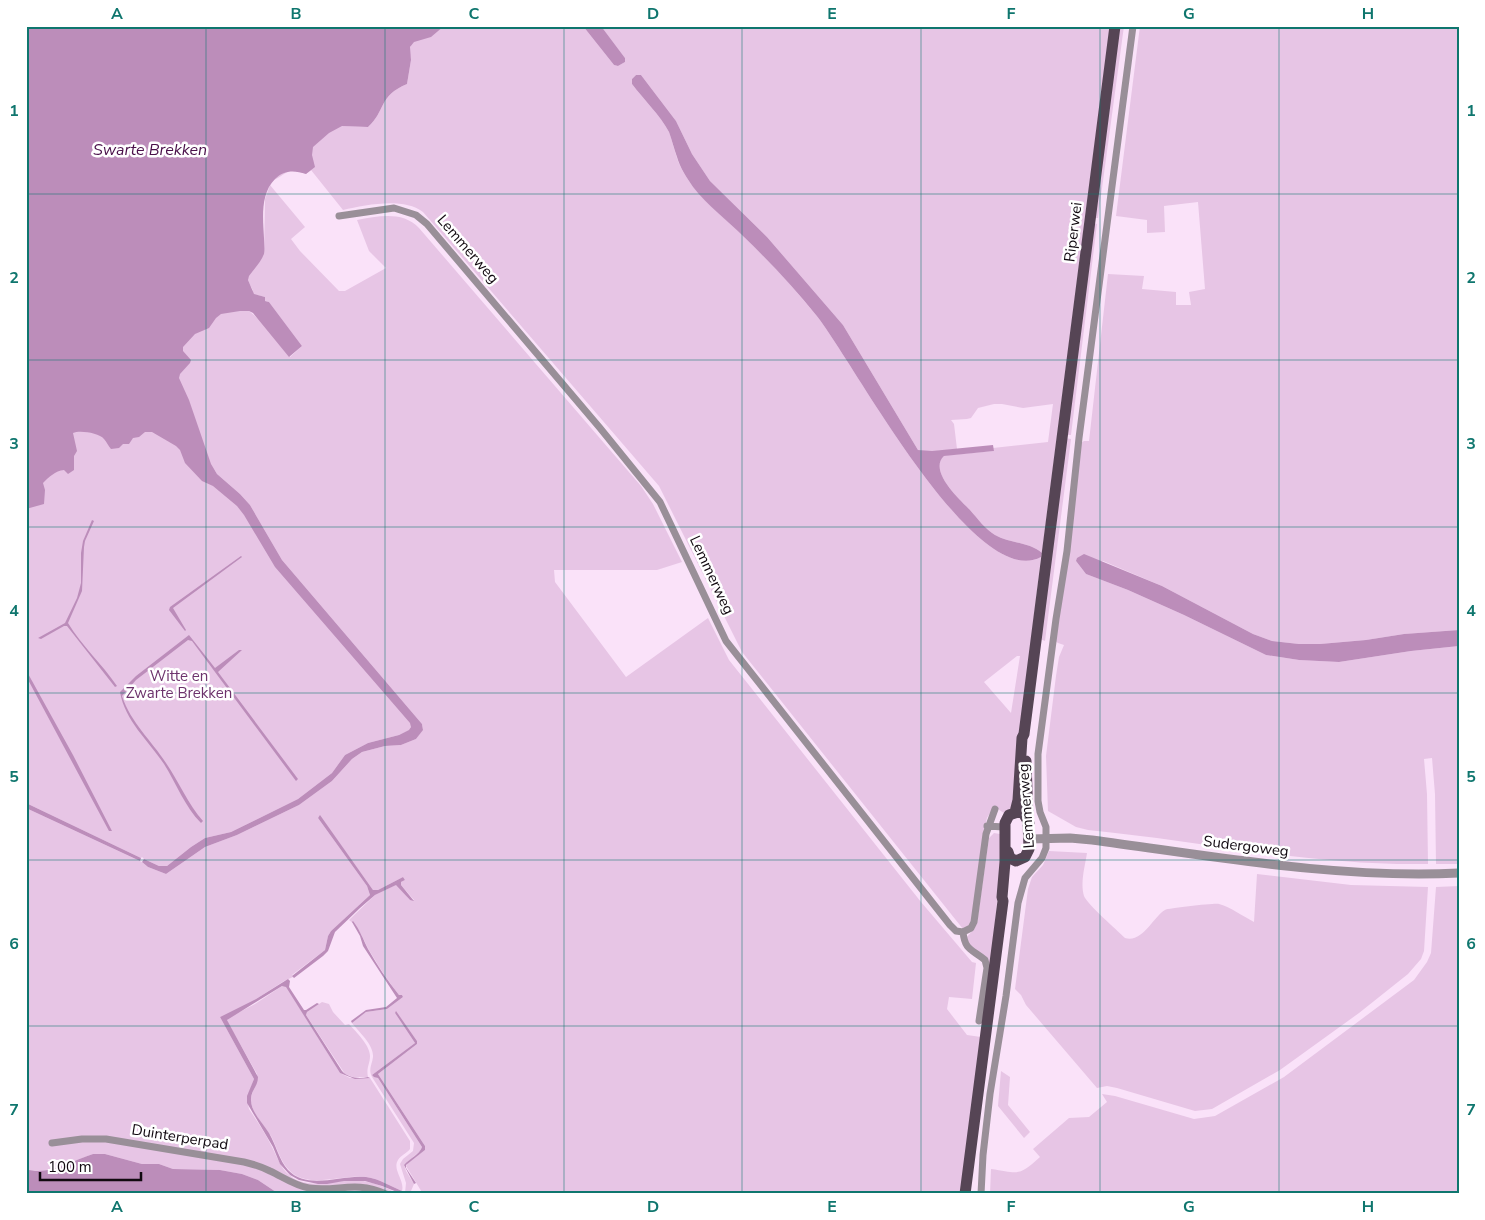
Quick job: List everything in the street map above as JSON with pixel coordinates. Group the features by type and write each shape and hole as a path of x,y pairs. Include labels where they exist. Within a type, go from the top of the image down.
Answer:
{"main road":[{"name":"Riperwei","path":"1061,442 1115,26"},
{"name":"Lemmerweg","path":"1015,812 1018,800 1022,738 1061,442"},
{"name":"Lemmerweg","path":"1003,901 1006,898 1013,868 1018,860 1024,858 1030,848 1026,738 1024,734"},
{"path":"1004,827 1007,817 1015,812 1022,812 1029,823"},
{"name":"Lemmerweg","path":"965,1194 1003,901 1004,827"},
{"path":"1005,849 1010,858 1018,860"}],"street":[{"name":"Lemmerweg","path":"981,1194 990,1094 1006,996 1018,903 1027,876 1045,853 1045,824 1038,801 1037,765 1067,551 1079,438 1133,26"},
{"name":"Lemmerweg","path":"339,216 394,208 416,215 427,224 600,428 660,502 726,641 950,925 956,931 963,932 966,945 984,959 986,963 979,1021"},
{"path":"963,932 971,928 975,919 987,826 994,809"},
{"path":"987,826 1004,827"},
{"name":"Sudergoweg","path":"1030,839 1070,838 1092,840 1332,871 1374,874 1459,874"},
{"name":"Duinterperpad","path":"52,1143 82,1139 119,1141 244,1162 260,1166 291,1182 308,1188 325,1189 359,1186 372,1188 386,1194"}],"green space":[{"name":"Witte en Zwarte Brekken","path":"26,26 583,26 614,65 618,66 625,62 625,58 601,26 1110,26 1042,553 1032,547 1001,538 988,530 947,485 940,469 940,462 944,456 948,455 994,451 993,448 1048,442 1053,404 1023,408 994,404 978,408 971,418 951,420 954,424 957,449 927,452 918,450 843,325 767,237 710,181 692,154 676,121 641,75 636,75 632,79 632,84 669,132 680,165 693,187 754,246 816,315 885,420 917,466 950,508 983,541 1014,559 1041,557 1020,736 1015,804 1005,814 994,806 987,818 973,919 970,925 963,929 742,652 659,486 423,212 415,207 395,203 373,204 343,210 311,170 306,174 289,171 266,183 259,195 258,211 261,255 259,260 255,261 248,269 246,276 247,283 253,291 248,279 250,273 264,254 265,199 270,185 305,227 291,239 300,251 339,291 345,291 386,268 369,251 357,220 390,216 406,219 419,228 641,486 653,504 682,562 657,570 554,570 555,582 626,677 708,618 729,660 921,902 972,962 976,963 972,999 949,997 947,1009 967,1035 981,1037 961,1194 423,1194 406,1166 425,1150 425,1146 378,1074 417,1044 417,1041 396,1012 415,1043 372,1075 378,1078 422,1147 404,1165 414,1184 411,1191 405,1193 406,1183 400,1164 413,1151 414,1143 372,1077 370,1069 373,1052 366,1039 352,1023 366,1012 387,1009 403,997 399,995 388,980 359,931 349,920 375,895 395,885 410,900 414,900 401,885 401,882 405,880 403,877 378,890 373,890 320,816 318,818 367,886 370,895 331,931 325,950 292,975 293,977 256,999 220,1017 254,1079 247,1099 249,1109 286,1172 302,1182 319,1184 355,1180 378,1185 399,1194 358,1184 309,1186 297,1183 267,1168 244,1160 106,1137 82,1137 52,1142 54,1145 82,1140 106,1140 244,1164 263,1170 303,1188 328,1190 353,1188 382,1194 279,1194 258,1180 242,1174 220,1170 173,1169 159,1164 142,1164 105,1154 93,1154 48,1171 31,1171 26,1169 26,808 166,874 205,847 237,835 299,805 332,781 352,759 362,752 385,746 401,745 416,739 423,729 422,724 282,560 250,505 214,469 222,492 238,504 271,557 412,723 410,730 399,735 368,743 345,755 332,773 298,799 231,832 205,838 167,866 159,866 141,858 26,803","holes":["411,45 409,50 411,60 407,84 391,94 368,127 343,126 356,122 362,126 367,126 372,121 379,100 389,88 401,84 405,78 408,66 402,51","257,295 265,297 265,301 269,302 302,346 290,357 261,321 249,311 258,310 259,308 254,302","1017,656 1020,656 1011,713 984,682"]},
{"path":"1119,26 1124,26 1098,218 1094,218"},
{"path":"1140,26 1459,26 1459,630 1404,634 1320,644 1272,641 1253,634 1162,586 1103,561 1076,561 1086,574 1184,615 1266,655 1299,660 1339,662 1459,646 1459,864 1436,864 1435,794 1432,758 1424,759 1427,794 1428,864 1385,864 1300,857 1088,830 1076,827 1048,811 1046,756 1059,657 1064,645 1055,641 1081,443 1089,441 1108,274 1144,276 1142,289 1176,292 1176,305 1191,305 1189,292 1205,289 1198,202 1164,206 1165,232 1147,233 1147,220 1116,216"},
{"path":"1093,223 1097,224 1071,435 1066,435"},
{"path":"1065,438 1071,439 1045,641 1040,639"},
{"path":"994,833 1000,834 1002,853 991,963 989,963 970,947 966,938 977,923 989,838"},
{"path":"1049,851 1087,853 1083,880 1084,896 1096,911 1125,938 1137,937 1165,910 1183,907 1219,904 1254,922 1257,874 1351,885 1428,887 1424,951 1421,959 1408,974 1359,1013 1280,1070 1212,1109 1195,1111 1117,1088 1107,1086 1097,1088 1026,1005 1021,995 1015,989 1028,889 1032,877 1043,865"},
{"path":"1459,886 1459,1194 990,1194 991,1169 1018,1172 1027,1168 1040,1157 1033,1149 1069,1118 1089,1117 1107,1102 1102,1094 1194,1119 1215,1116 1284,1077 1414,980 1431,953 1436,887"},
{"path":"282,986 286,986 340,1073 350,1078 370,1078 410,1141 410,1149 399,1158 397,1164 402,1191 366,1177 326,1180 305,1179 289,1170 283,1162 271,1136 252,1108 251,1096 257,1082 257,1074 227,1021 228,1018 255,1004"},
{"path":"322,1002 329,1004 333,1012 345,1025 349,1024 365,1043 370,1056 367,1071 368,1077 353,1077 345,1074 306,1015 307,1012"},
{"path":"1001,1071 1010,1077 1008,1105 1030,1132 1024,1138 998,1106"}],"water":[{"name":"Swarte Brekken","path":"26,26 73,26 79,28 83,26 444,26 431,37 414,42 410,47 411,60 407,84 391,94 368,127 342,126 329,133 313,147 312,155 315,167 306,174 293,171 286,172 275,179 270,185 265,199 263,215 264,254 248,280 254,294 265,297 265,301 269,302 302,346 289,357 253,313 240,311 221,314 209,328 195,334 183,347 183,351 191,360 179,378 189,400 211,464 217,474 250,505 282,560 422,724 423,730 416,739 401,745 385,746 362,752 352,759 332,781 299,805 237,835 205,847 166,874 148,867 142,862 144,859 159,866 167,866 205,838 231,832 298,799 332,773 345,755 368,743 399,735 411,727 410,723 275,567 237,506 213,486 202,481 185,463 180,450 176,446 152,432 145,432 139,437 133,438 129,444 123,444 119,448 111,449 104,439 98,435 85,432 73,433 77,451 74,456 74,470 68,474 64,470 50,477 43,483 45,490 44,504 26,509"},
{"path":"583,26 601,26 625,58 625,62 618,66 614,65"},
{"path":"636,75 641,75 676,121 692,154 710,181 767,237 843,325 918,450 932,451 993,445 994,451 944,456 940,462 943,477 947,485 988,530 1001,538 1037,549 1042,553 1041,557 1014,559 983,541 950,508 917,466 885,420 816,315 772,265 693,187 680,165 669,132 632,84 632,79"},
{"path":"92,520 94,521 84,547 82,591 68,623 117,686 115,687 67,626 41,639 38,638 65,623 77,598 81,583 83,541"},
{"path":"1084,554 1162,586 1253,634 1272,641 1320,644 1404,634 1459,630 1459,646 1339,662 1299,660 1266,655 1184,615 1086,574 1076,561 1077,558"},
{"path":"241,556 173,608 185,631 169,610 170,607"},
{"path":"189,635 215,668 239,650 242,650 218,672 298,779 296,781 192,641 188,640 136,680 122,696 136,723 166,763 203,821 201,823 185,802 164,764 132,721 120,692 136,676"},
{"path":"26,670 112,831 109,831 26,676"},
{"path":"26,803 141,858 140,861 26,808"},
{"path":"320,815 373,890 378,890 403,877 405,880 401,882 401,885 414,901 410,900 396,885 375,895 335,932 328,951 294,978 292,976 325,950 331,931 370,895 367,886 318,818"},
{"path":"353,921 382,972 399,995 403,997 387,1009 366,1012 352,1023 351,1021 366,1010 386,1007 397,998 363,946"},
{"path":"288,979 290,981 289,987 304,1010 317,1003 319,1004 307,1012 306,1015 342,1071 354,1077 370,1078 355,1079 340,1073 286,987 282,986 227,1020 258,1077 251,1099 255,1112 269,1133 285,1166 296,1176 305,1180 315,1181 366,1177 402,1191 402,1194 365,1181 318,1184 299,1180 290,1175 280,1164 273,1147 247,1103 247,1096 254,1079 220,1017 256,999"},
{"path":"396,1011 417,1041 417,1044 378,1074 425,1146 425,1150 406,1165 416,1183 414,1184 404,1165 422,1147 378,1078 372,1075 415,1043 395,1013"},
{"path":"93,1154 105,1154 142,1164 159,1164 173,1169 220,1170 242,1174 258,1180 279,1194 26,1194 26,1169 43,1171 60,1167"}]}
